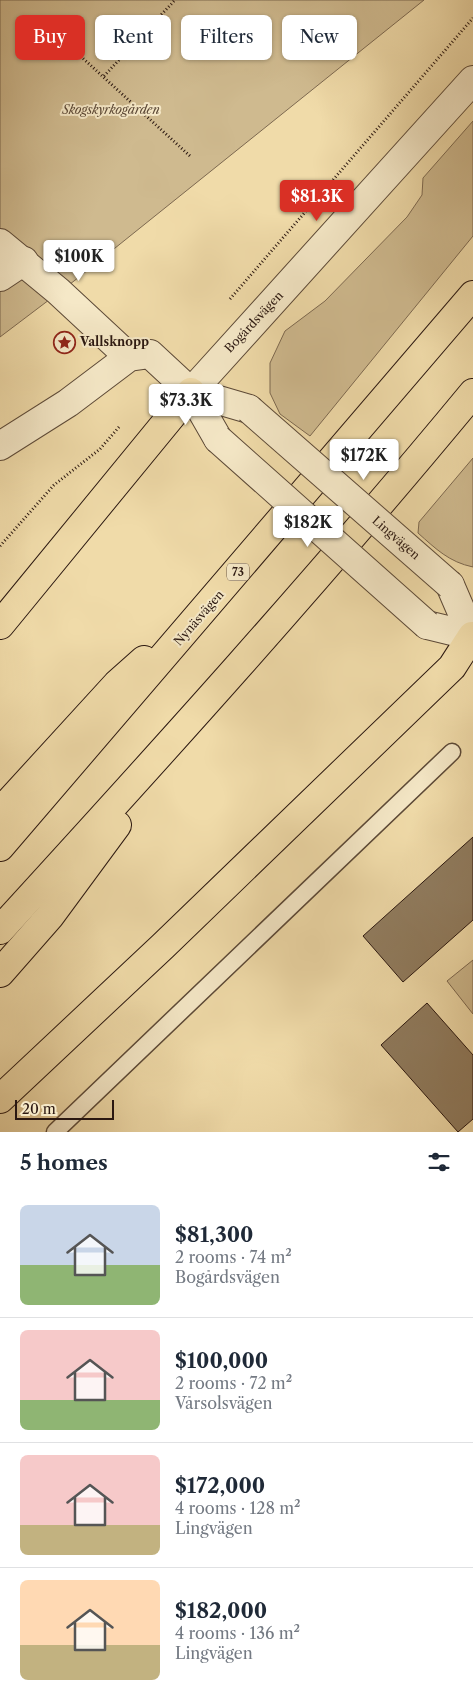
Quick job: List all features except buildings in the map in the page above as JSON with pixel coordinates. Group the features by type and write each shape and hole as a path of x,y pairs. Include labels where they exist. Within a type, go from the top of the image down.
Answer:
{"highway":[{"name":"Nynäsvägen","path":"0,847 473,295"},
{"path":"0,625 190,392"},
{"path":"0,930 197,716 389,495 473,393"},
{"path":"0,812 117,684 220,592"},
{"path":"0,1099 163,946 445,674 473,636"},
{"path":"0,973 50,916 197,716"}],"street":[{"name":"Bogårdsvägen","path":"190,392 473,80"},
{"path":"0,243 24,261 129,357"},
{"path":"0,277 24,261"},
{"path":"0,446 68,402 129,357 150,354 190,392 218,439 427,624 473,636"},
{"name":"Lingvägen","path":"190,392 249,409 450,585 473,636"}],"lane":[{"path":"55,1132 452,752"}],"path":[{"path":"104,76 175,0"},
{"path":"227,302 473,18"},
{"path":"85,59 190,156"},
{"path":"0,546 54,485 100,449 125,420"}],"green space":[{"name":"Skogskyrkogården","path":"0,0 424,0 357,54 357,15 282,15 282,60 349,60 74,281 0,337"},
{"path":"473,121 473,236 310,436 280,414 270,393 270,363 285,331 325,301 407,217 422,195 423,178"},
{"path":"473,458 473,567 450,558 418,533 419,522"},
{"path":"473,960 473,1014 447,981"}],"place":[{"name":"Vallsknopp","path":"64,342"}]}
